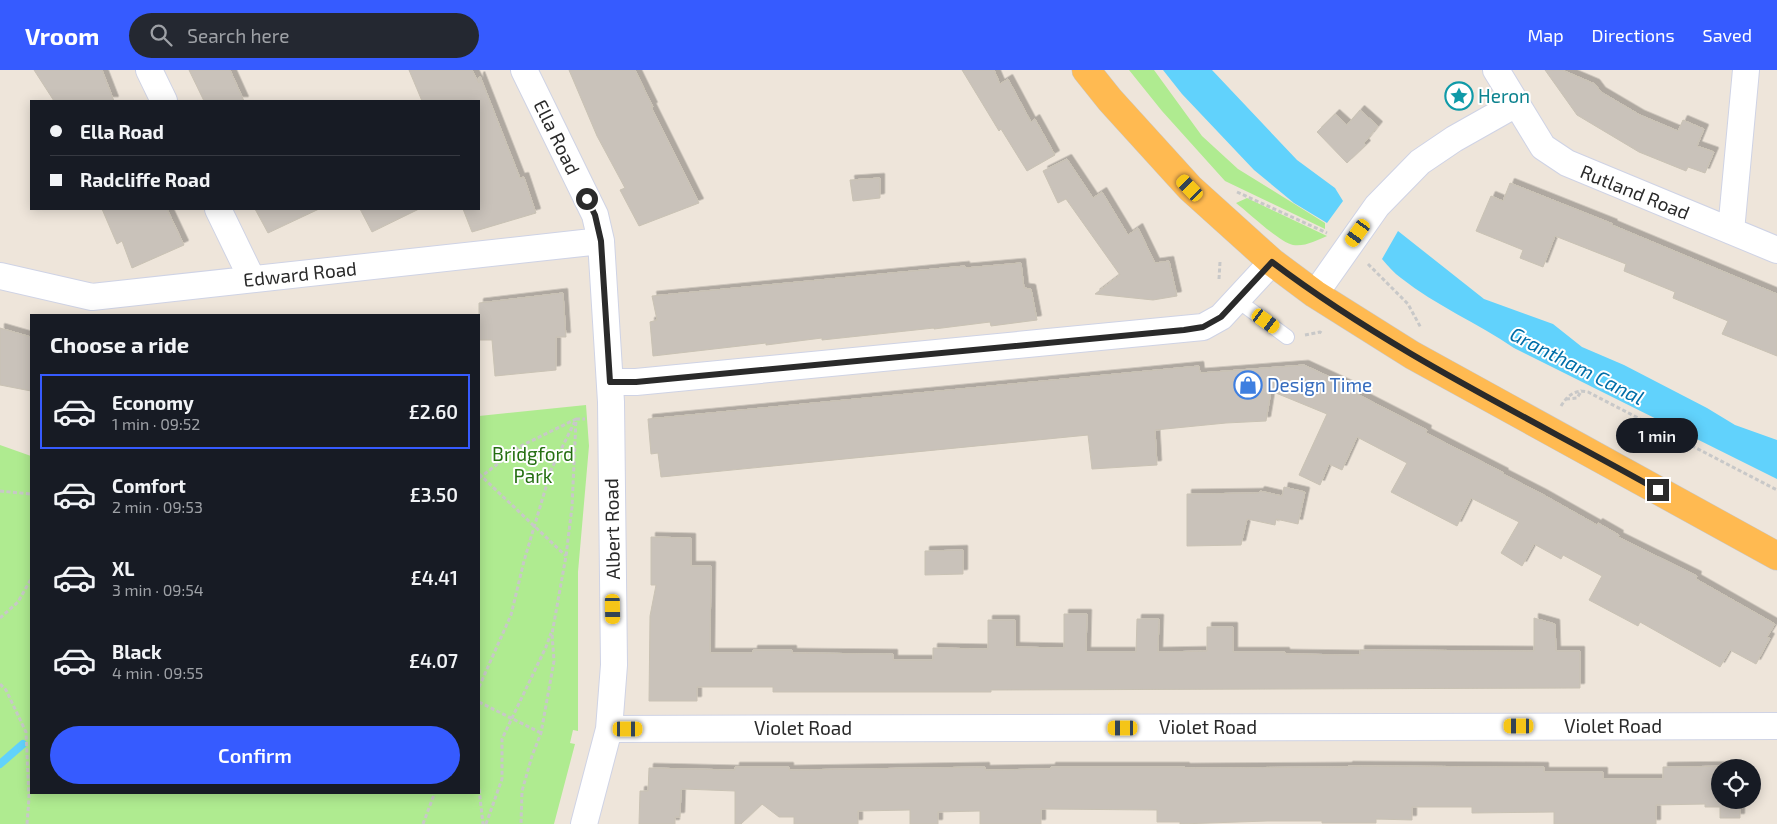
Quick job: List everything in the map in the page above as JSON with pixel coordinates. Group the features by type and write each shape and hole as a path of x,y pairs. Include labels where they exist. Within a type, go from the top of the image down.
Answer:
{"highway":[{"path":"1086,70 1110,100 1178,175 1272,262 1315,294 1412,355 1777,556"}],"street":[{"path":"149,70 164,100"},
{"name":"Ella Road","path":"524,70 595,215 601,241 610,382"},
{"name":"Rutland Road","path":"1496,70 1543,146 1567,163 1777,250"},
{"path":"1731,231 1746,70"},
{"path":"1315,294 1356,254 1377,206 1420,162 1454,138 1516,104"},
{"path":"218,210 252,279"},
{"name":"Edward Road","path":"0,276 92,297 601,241"},
{"path":"610,382 636,382 1203,327 1221,317 1228,294 1272,262"},
{"name":"Albert Road","path":"584,824 609,729 614,665 610,382"},
{"name":"Violet Road","path":"609,729 1777,726"}],"lane":[{"path":"1228,294 1288,337"}],"path":[{"path":"1230,188 1329,234 1356,254 1408,304 1422,331"},
{"path":"1220,262 1228,294"},
{"path":"1565,399 1577,398 1582,390"},
{"path":"1560,408 1565,399 1572,393 1582,390 1588,392 1777,490"},
{"path":"566,556 480,476 523,446 576,419 587,418"},
{"path":"480,685 511,615 551,470 576,419"},
{"path":"521,824 522,791 541,733 554,661 552,634 566,556 572,507 576,419"},
{"path":"0,490 30,494"},
{"path":"0,618 18,602 30,581"},
{"path":"485,824 502,779 502,739 546,647 553,626"},
{"path":"0,684 6,690 26,732 29,798 27,824"},
{"path":"480,703 511,720 541,733"},
{"path":"423,824 434,794"},
{"path":"480,794 485,824"}],"green space":[{"path":"1129,70 1154,70 1202,136 1238,169 1325,223 1325,229 1225,181 1162,111"},
{"path":"1247,198 1327,236 1302,245 1287,243 1236,203"},
{"name":"Bridgford Park","path":"586,405 589,446 578,572 578,731 573,730 570,743 575,744 554,824 0,824 0,445 30,456 30,794 480,794 480,416"}],"water":[{"path":"1163,70 1212,70 1297,160 1335,188 1343,201 1327,223 1294,203 1254,170 1182,94"},
{"name":"Grantham Canal","path":"1398,231 1484,299 1553,324 1582,347 1624,365 1707,408 1735,425 1777,440 1777,479 1514,348 1414,288 1398,276 1382,259"}],"building":[{"path":"34,70 102,70 114,100 53,100"},
{"path":"189,70 230,70 244,100 204,100"},
{"path":"409,70 472,70 479,83 480,76 520,178 524,177 536,213 472,232 463,210 480,210 480,100 422,100"},
{"path":"569,70 635,70 653,107 651,107 699,203 639,226 620,190 625,188 597,136"},
{"path":"962,70 994,70 1000,84 1008,79 1031,122 1035,119 1055,155 1027,171 1001,129 999,131"},
{"path":"1545,70 1562,70 1595,84 1601,92 1640,115 1678,131 1683,120 1704,129 1697,146 1714,152 1705,173 1688,167 1686,171 1639,152 1577,115"},
{"path":"1360,110 1378,126 1364,143 1366,145 1347,163 1317,132 1335,114 1347,125"},
{"path":"1067,159 1093,198 1102,192 1128,235 1138,228 1155,263 1169,261 1177,296 1153,300 1095,294 1120,275 1066,199 1058,203 1043,171"},
{"path":"880,178 880,198 853,201 850,180"},
{"path":"1510,183 1613,224 1777,294 1777,356 1722,334 1728,321 1673,298 1675,292 1624,271 1626,264 1555,236 1543,267 1520,258 1523,250 1476,231 1491,196 1503,201"},
{"path":"102,210 167,210 184,245 132,268 122,241 117,244"},
{"path":"256,210 317,210 268,233"},
{"path":"361,210 417,210 372,232"},
{"path":"1021,263 1024,288 1031,289 1037,320 991,326 990,322 822,340 822,338 766,345 766,343 653,356 650,322 657,320 652,296 965,266 965,268"},
{"path":"563,293 566,337 556,337 556,370 495,376 492,340 480,340 479,303"},
{"path":"0,328 30,337 30,391 0,385"},
{"path":"1304,365 1358,390 1357,394 1427,430 1426,433 1504,473 1597,525 1598,523 1619,535 1618,537 1697,576 1696,579 1775,624 1767,637 1770,638 1756,664 1730,650 1720,667 1640,622 1638,626 1589,600 1602,576 1563,555 1561,559 1534,544 1522,566 1501,553 1519,522 1471,498 1457,526 1391,492 1407,463 1357,437 1342,470 1329,464 1320,485 1299,475 1327,414 1271,391 1266,421 1155,430 1157,465 1092,469 1088,435 661,477 658,453 651,454 648,419 1199,366 1200,373"},
{"path":"1284,487 1305,492 1298,524 1276,519 1275,525 1247,519 1241,545 1187,546 1187,494 1259,493 1260,491 1282,496"},
{"path":"651,537 691,538 691,566 711,566 710,653 753,653 753,650 792,650 792,653 893,654 893,660 933,660 933,648 988,649 988,620 1015,620 1015,647 1064,648 1064,614 1087,614 1086,652 1136,652 1137,619 1159,619 1158,652 1207,651 1207,627 1233,627 1233,652 1360,655 1360,650 1534,651 1534,618 1555,624 1556,651 1580,651 1580,688 773,692 773,687 697,687 697,701 649,701 650,616 656,585 651,585"},
{"path":"963,550 963,574 925,575 925,551"},
{"path":"1711,766 1711,807 1705,807 1705,804 1656,805 1656,824 1554,824 1554,812 1472,813 1472,807 1412,807 1412,820 1376,819 1376,823 1267,821 1180,824 1180,822 1157,822 1157,810 1041,809 1041,824 980,824 980,811 938,812 938,824 910,824 910,810 858,811 858,824 794,824 794,817 779,817 762,804 741,824 735,824 735,791 683,789 681,790 680,817 675,817 675,824 639,824 640,791 648,791 649,768 735,770 735,767 789,767 789,770 985,767 985,770 1051,769 1051,767 1544,767 1544,772 1603,772 1603,779 1663,779 1663,767"},
{"path":"1720,809 1740,809 1740,818 1720,818"}],"waterway":[{"path":"0,764 23,744"}],"place":[{"name":"Heron","path":"1459,96"},
{"name":"Design Time","path":"1248,385"}],"route":[{"path":"587,199 595,215 601,241 610,382 636,382 1203,327 1221,317 1272,262 1315,294 1412,355 1658,490"}]}
